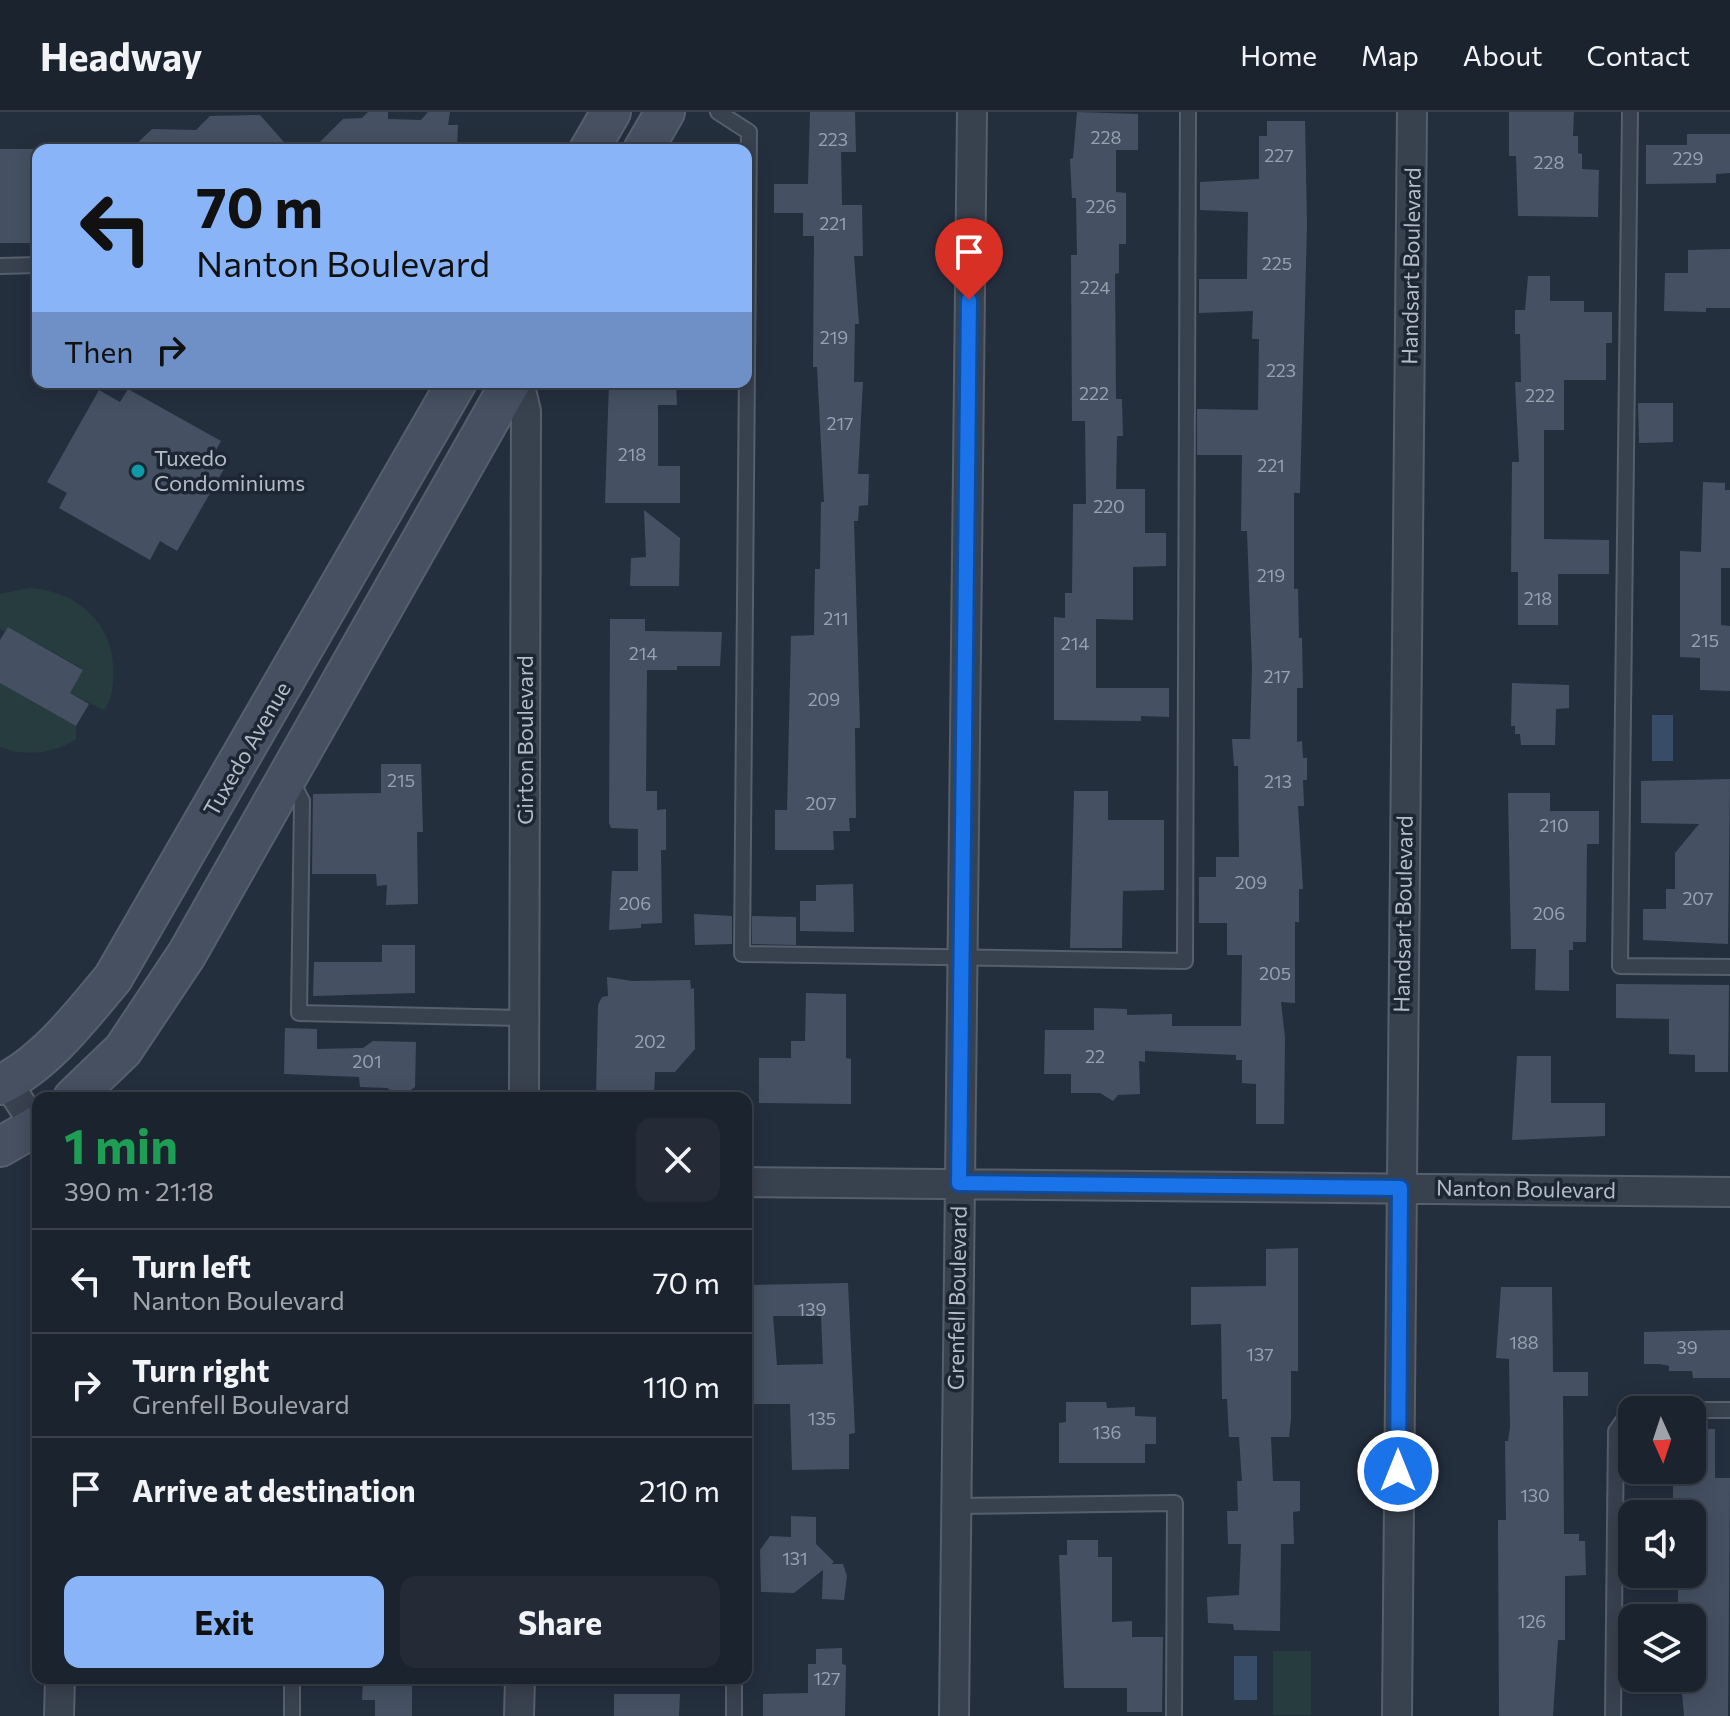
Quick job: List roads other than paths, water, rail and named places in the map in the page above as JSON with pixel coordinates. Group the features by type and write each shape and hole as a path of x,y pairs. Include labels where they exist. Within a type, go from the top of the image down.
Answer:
{"main road":[{"path":"592,144 611,112"},
{"path":"646,144 665,112"},
{"name":"Tuxedo Avenue","path":"3,1084 28,1068 74,1025 120,966 454,388"},
{"path":"80,1092 112,1062 145,1021 508,388"},
{"path":"0,1147 32,1130"}],"street":[{"name":"Grenfell Boulevard","path":"954,1716 960,957 972,112"},
{"name":"Handsart Boulevard","path":"1397,1716 1412,112"},
{"name":"Girton Boulevard","path":"520,388 526,411 524,1092"},
{"path":"3,1084 32,1121"},
{"name":"Nanton Boulevard","path":"752,1182 1730,1192"},
{"path":"59,1716 60,1684"},
{"path":"519,1716 520,1684"}],"lane":[{"path":"718,112 749,132 749,144"},
{"path":"747,388 742,954 1185,961 1188,112"},
{"path":"1630,112 1620,966 1730,967"},
{"path":"0,266 32,265"},
{"path":"288,774 302,801 299,1013 524,1018"},
{"path":"1613,1716 1616,1431 1631,1410 1730,1410"},
{"path":"955,1506 1175,1503 1174,1716"},
{"path":"292,1684 292,1716"},
{"path":"734,1684 734,1716"}],"water":[{"path":"1652,715 1673,715 1673,761 1652,761"},
{"path":"1234,1656 1257,1656 1257,1700 1234,1700"}],"place":[{"name":"Tuxedo Condominiums","path":"138,471"}]}
